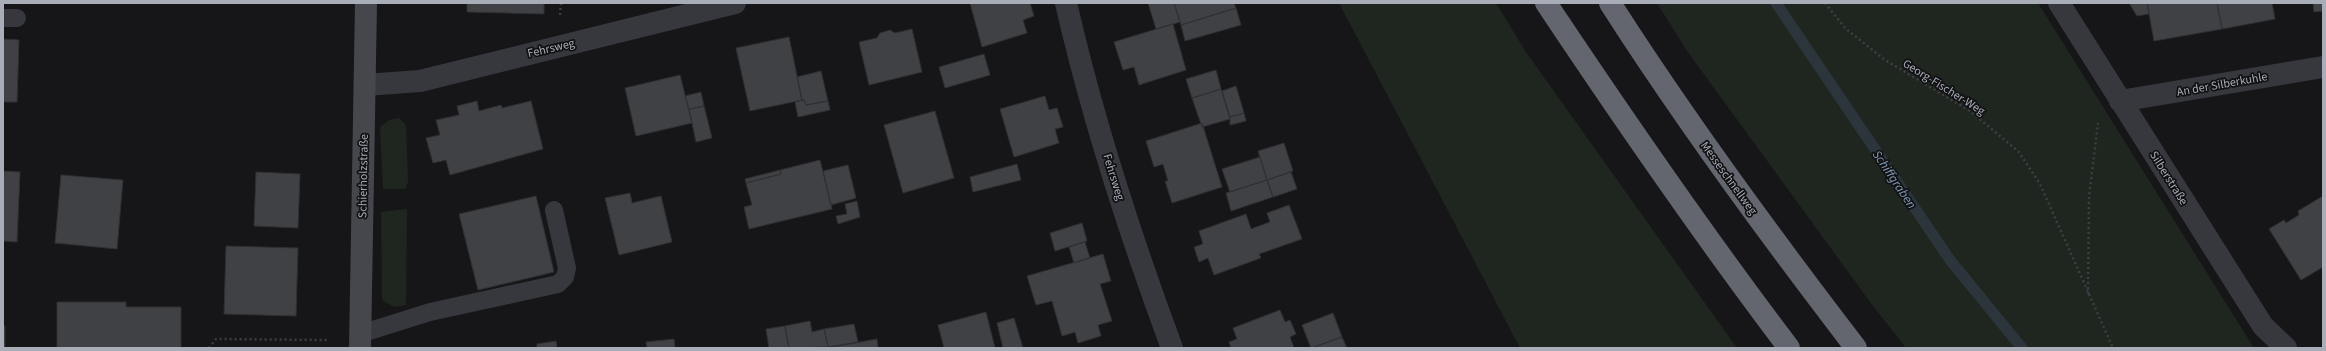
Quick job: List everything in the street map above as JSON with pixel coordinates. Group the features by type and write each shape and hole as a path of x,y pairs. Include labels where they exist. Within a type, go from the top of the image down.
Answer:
{"highway":[{"path":"1546,3 1617,111 1734,276 1788,348"},
{"name":"Messeschnellweg","path":"1610,3 1659,79 1774,240 1856,348"}],"street":[{"name":"Schierholzstraße","path":"360,341 366,3"},
{"name":"Fehrsweg","path":"365,85 420,81 735,3"},
{"name":"Fehrsweg","path":"1066,3 1087,91 1137,253 1172,348"},
{"name":"Silberstraße","path":"2059,3 2263,326 2286,348"},
{"name":"An der Silberkuhle","path":"2120,101 2323,67"}],"lane":[{"path":"360,341 430,312 558,284 565,278 567,268 554,210"}],"path":[{"name":"Georg-Fischer-Weg","path":"1825,3 1845,28 1885,60 1970,111 2019,152 2040,184 2088,295 2113,348"},
{"path":"2088,295 2089,197 2100,108 2120,101"},
{"path":"209,348 216,339 332,340"}],"shaded area":[{"path":"1339,3 1496,3 1526,52 1737,348 1520,348"},
{"path":"1657,3 2038,3 2254,348 1906,348 1873,306 1687,51"},
{"path":"399,118 406,125 408,182 405,189 383,189 380,127 389,120"},
{"path":"407,209 406,305 394,307 382,300 381,212"}],"building":[{"path":"467,3 544,3 544,14 467,12"},
{"path":"970,3 1030,3 1034,16 1023,20 1027,33 982,47"},
{"path":"1148,3 1174,3 1180,22 1156,29"},
{"path":"1174,3 1234,3 1236,8 1181,25"},
{"path":"2129,3 2147,3 2149,14 2137,16"},
{"path":"2147,3 2217,3 2222,29 2154,41"},
{"path":"2217,3 2272,3 2275,19 2222,29"},
{"path":"2313,3 2323,3 2323,11 2314,12"},
{"path":"1236,8 1241,25 1185,41 1181,25"},
{"path":"1173,24 1186,70 1139,85 1134,67 1123,70 1114,42"},
{"path":"912,29 922,72 869,85 859,42 877,38 880,33 890,30 895,33"},
{"path":"789,37 802,100 750,111 736,48"},
{"path":"3,39 19,40 17,102 3,102"},
{"path":"984,54 990,75 945,88 939,67"},
{"path":"1216,70 1221,89 1192,98 1186,79"},
{"path":"821,71 828,101 806,105 804,100 802,100 797,77"},
{"path":"680,75 692,123 636,136 625,88"},
{"path":"1236,86 1244,113 1230,117 1222,91"},
{"path":"1221,89 1230,119 1202,127 1192,98"},
{"path":"701,92 704,106 689,109 685,96"},
{"path":"1045,96 1049,110 1057,108 1063,127 1055,129 1059,143 1014,157 1000,109"},
{"path":"804,100 806,105 828,101 830,110 798,117 795,102"},
{"path":"477,101 479,111 501,105 502,108 531,101 543,149 450,175 446,160 433,163 426,138 440,135 436,120 459,115 457,106"},
{"path":"704,106 712,138 696,142 689,109"},
{"path":"935,111 954,178 903,193 884,125"},
{"path":"1244,113 1246,121 1230,125 1230,117"},
{"path":"1202,123 1222,187 1172,203 1165,181 1168,181 1163,164 1154,167 1146,141"},
{"path":"1284,143 1293,171 1267,180 1258,151"},
{"path":"1260,157 1267,180 1230,192 1222,169"},
{"path":"820,160 832,209 749,229 744,207 752,205 746,183 781,174 780,170"},
{"path":"1017,164 1021,180 973,192 970,177"},
{"path":"848,165 856,198 831,205 823,171"},
{"path":"780,170 781,174 746,183 745,179"},
{"path":"3,171 20,172 17,242 3,241"},
{"path":"256,172 300,174 298,228 254,226"},
{"path":"1291,172 1297,189 1273,197 1267,180"},
{"path":"61,175 123,180 117,249 55,243"},
{"path":"1267,180 1273,197 1231,211 1226,193"},
{"path":"630,193 632,203 661,196 672,242 619,255 605,198"},
{"path":"536,196 554,272 478,290 459,214"},
{"path":"2323,196 2323,267 2301,280 2269,229 2284,220 2286,223 2299,215 2298,211"},
{"path":"857,201 860,217 838,224 836,216 847,214 845,204"},
{"path":"1289,205 1302,239 1259,254 1261,258 1214,275 1208,258 1199,262 1194,247 1203,244 1199,231 1246,214 1251,229 1270,222 1267,213"},
{"path":"1082,223 1087,241 1055,251 1050,233"},
{"path":"1085,242 1090,258 1074,263 1069,247"},
{"path":"226,246 298,248 296,316 224,314"},
{"path":"1103,254 1111,281 1100,284 1112,321 1098,325 1101,336 1078,343 1075,332 1062,336 1052,301 1036,305 1027,276"},
{"path":"57,302 126,302 126,307 181,307 181,348 57,348"},
{"path":"1280,310 1285,322 1290,320 1296,334 1290,337 1294,348 1231,348 1229,342 1237,339 1233,328"},
{"path":"986,312 995,348 944,348 938,325"},
{"path":"1333,313 1342,337 1311,348 1302,325"},
{"path":"1014,318 1023,348 1003,348 997,323"},
{"path":"810,321 812,332 824,329 828,347 789,348 785,326"},
{"path":"854,324 858,342 828,347 824,329"},
{"path":"3,326 5,326 5,348 3,348"},
{"path":"785,326 789,348 769,348 766,329"},
{"path":"1342,337 1347,348 1312,348"},
{"path":"674,339 675,348 647,348 646,342"},
{"path":"877,339 878,348 827,348"},
{"path":"556,341 557,348 537,348 537,344"}],"waterway":[{"name":"Schiffgraben","path":"1776,3 1950,260 2022,348"}]}
